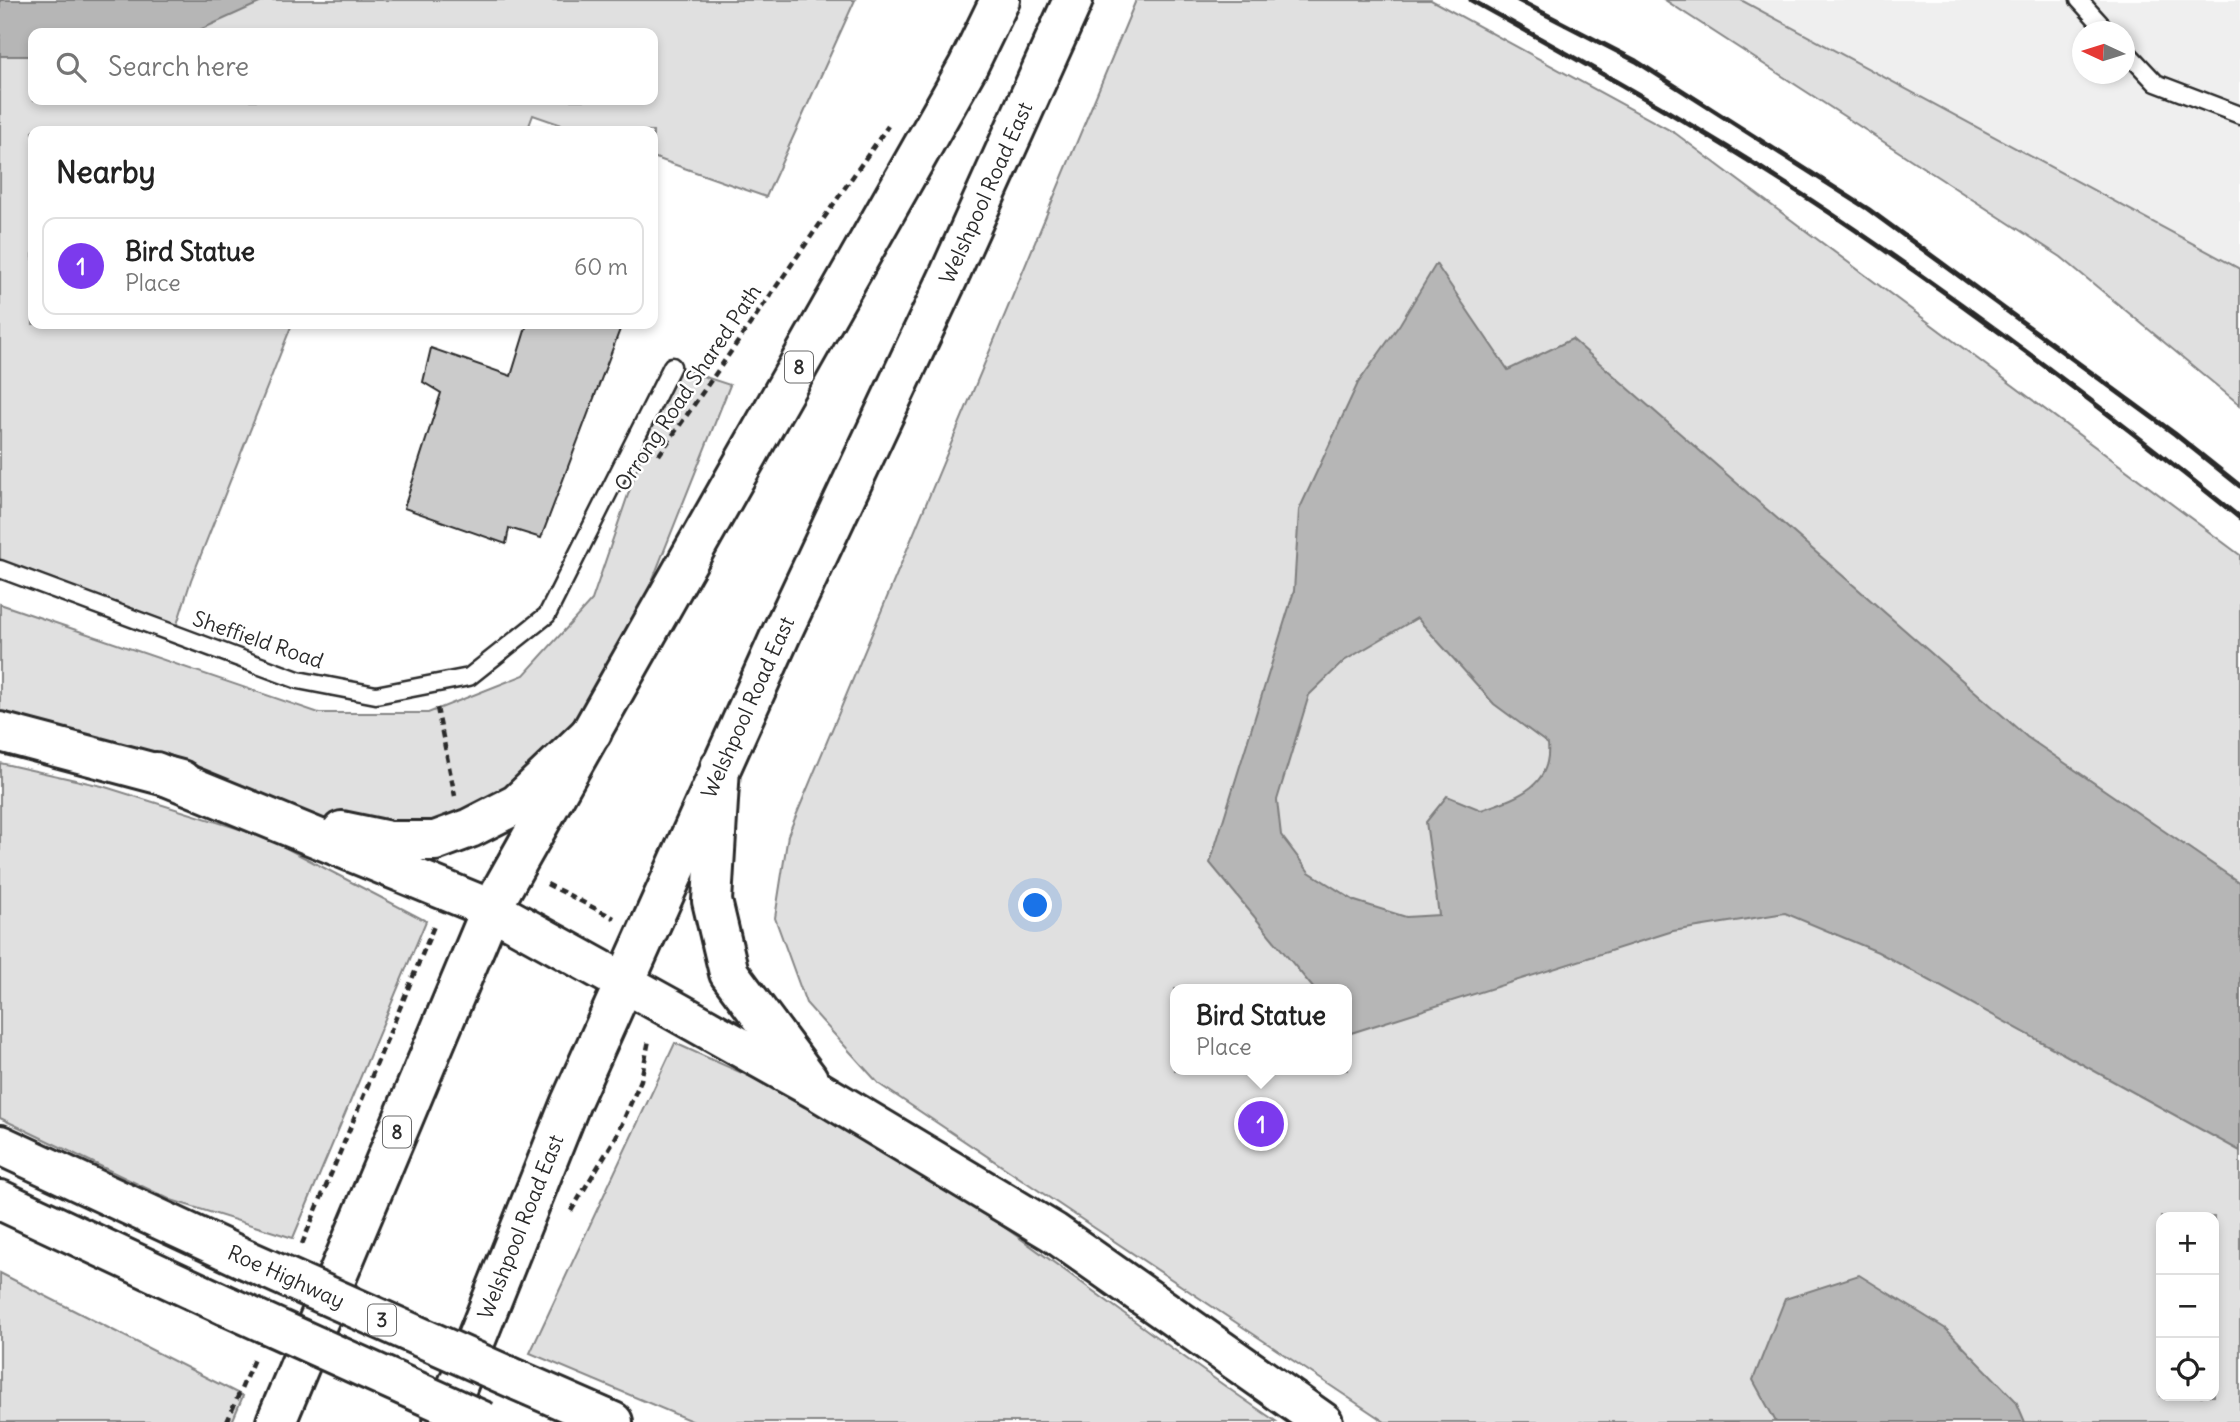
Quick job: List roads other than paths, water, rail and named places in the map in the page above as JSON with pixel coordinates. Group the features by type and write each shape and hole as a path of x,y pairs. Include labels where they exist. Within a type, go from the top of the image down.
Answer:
{"highway":[{"name":"8","path":"276,1422 491,909 968,66 1000,0"},
{"name":"Welshpool Road East","path":"443,1422 571,1102 624,982 1073,0"},
{"path":"0,732 156,772 345,832 390,841 435,841 470,828 517,804 592,732"},
{"path":"720,767 712,901 729,973 815,1089"},
{"path":"156,772 491,909 624,982 815,1089 1053,1232 1323,1422"},
{"name":"Roe Highway","path":"0,1145 245,1259 613,1422"},
{"name":"3","path":"0,1200 485,1422"}],"lane":[{"path":"2079,0 2099,21"},
{"path":"2135,61 2156,83 2240,115"},
{"name":"Sheffield Road","path":"0,569 298,680 376,695 469,677 547,615 672,366"}],"railway":[{"path":"1471,0 1617,82 1808,198 2050,369 2240,518"},
{"path":"1518,0 1636,61 1868,209 2175,434 2240,486"}],"place":[{"name":"Bird Statue","path":"1261,1124"}]}
